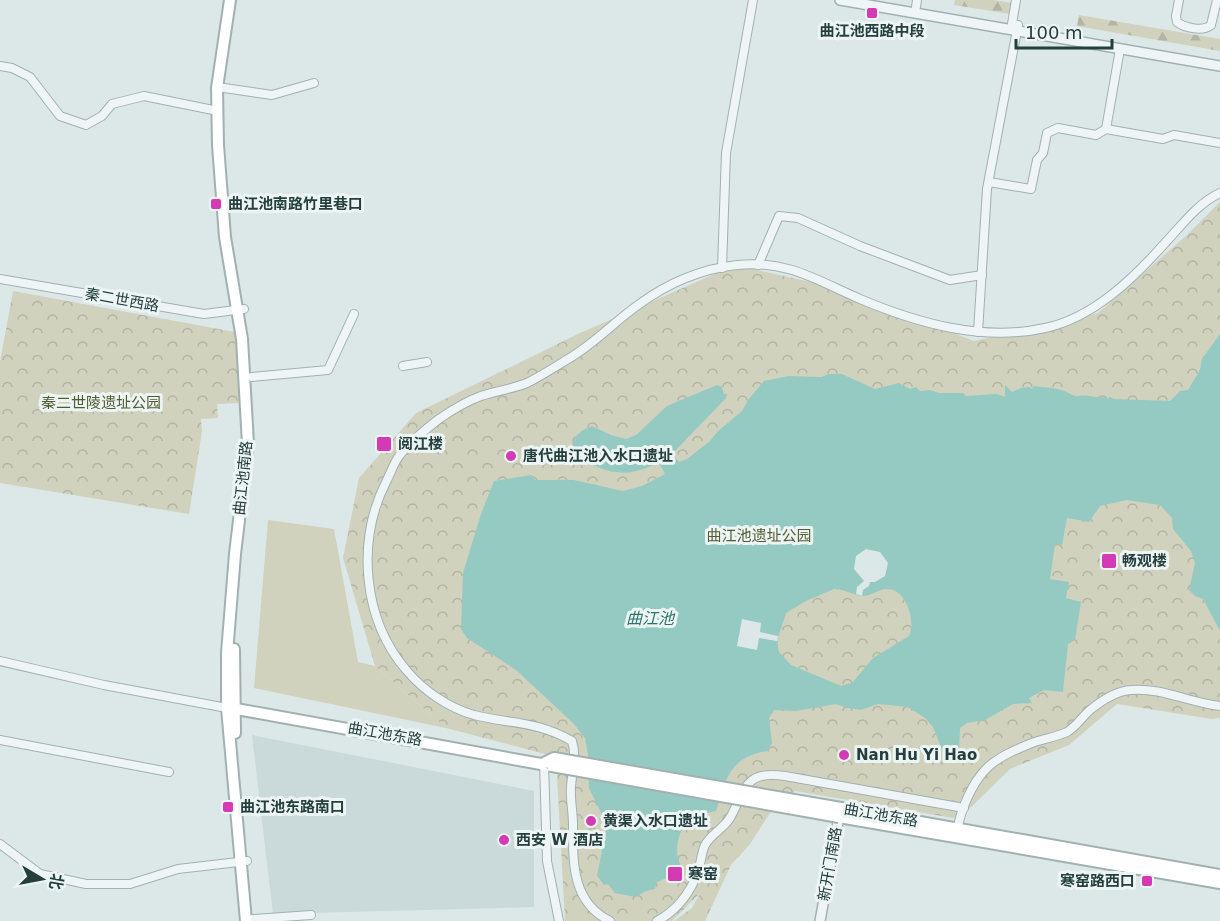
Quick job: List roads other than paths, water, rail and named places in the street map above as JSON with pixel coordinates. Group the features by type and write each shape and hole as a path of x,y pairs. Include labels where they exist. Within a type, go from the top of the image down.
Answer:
{"main road":[{"name":"曲江池南路","path":"231,0 217,88 218,145 225,237 249,338 255,445 242,555 231,708"},
{"name":"曲江池南路","path":"237,0 224,88 225,145 231,226 241,310 248,444 235,554 227,653 243,861 250,920"},
{"name":"曲江池东路","path":"231,708 548,764 840,812 1220,883"},
{"name":"曲江池东路","path":"957,833 1220,875"}],"street":[{"path":"722,268 726,153 753,0"},
{"path":"840,0 1220,60"},
{"path":"875,0 916,4 1120,49 1220,66"},
{"path":"978,332 989,182 1015,26 1016,0"},
{"path":"1179,0 1177,22 1203,29 1211,26 1216,0"},
{"path":"1106,129 1120,49"},
{"path":"0,66 12,68 30,77 60,116 86,125 102,116 112,104 144,96 168,99 218,111"},
{"path":"224,88 272,94 314,82"},
{"path":"989,182 1031,189 1037,160 1043,153 1047,133 1058,128 1096,135 1106,129 1162,139 1174,135 1220,143"},
{"path":"610,921 598,914 584,899 576,882 573,864 571,788 576,752 572,741 559,733 539,727 474,715 456,708 423,687 408,673 395,656 379,627 371,599 368,547 371,521 381,492 398,457 438,420 477,397 525,383 569,359 636,306 678,280 700,272 758,265 798,270 888,310 978,332 1009,334 1051,327 1093,307 1131,278 1198,208 1212,196 1220,193"},
{"path":"758,265 779,216 798,218 860,246 950,280 982,275"},
{"name":"秦二世西路","path":"0,279 204,314 241,310"},
{"path":"252,377 328,370 354,314"},
{"path":"403,366 427,363"},
{"path":"0,661 104,685 231,708"},
{"path":"957,833 964,808 986,768 996,760 1031,744 1065,733 1076,726 1090,710 1112,695 1127,690 1146,689 1207,705 1220,706"},
{"path":"0,740 169,772"},
{"path":"548,764 547,861 560,921"},
{"path":"657,921 683,900 697,873 707,842 728,821 744,788 755,777 767,774 785,776 964,808"},
{"name":"新开门南路","path":"820,921 840,812"},
{"path":"0,844 40,874 86,884 130,884 178,869 243,861"},
{"path":"250,920 311,915"}],"water":[{"name":"曲江池","path":"1220,334 1220,631 1203,599 1195,596 1189,590 1195,563 1191,551 1173,529 1172,518 1160,505 1127,500 1100,506 1089,522 1067,518 1062,545 1055,544 1050,579 1069,582 1066,598 1081,602 1075,640 1068,644 1063,692 1044,690 1029,698 1032,703 1013,704 985,720 967,723 960,728 959,751 955,755 943,752 933,727 925,718 908,707 878,704 861,710 836,704 796,711 774,710 769,718 772,743 767,751 754,754 737,764 727,779 716,811 695,816 684,826 677,845 680,864 676,871 657,882 655,889 635,897 615,893 608,884 604,885 597,876 607,825 589,788 585,738 574,724 516,670 467,638 461,629 463,573 494,481 531,475 535,480 574,480 623,491 642,486 665,474 659,463 632,472 606,470 589,463 576,451 572,443 576,437 583,430 592,426 626,439 636,435 667,406 717,385 722,387 724,394 727,394 726,398 672,454 679,462 687,459 710,441 742,411 764,381 789,376 822,377 828,374 842,374 875,389 899,383 910,389 916,387 920,391 963,393 966,396 997,394 1005,397 1005,385 1012,392 1021,388 1032,389 1034,386 1060,390 1075,397 1170,401 1180,391 1188,390 1200,370 1202,359","holes":["838,589 862,596 886,589 895,591 905,601 911,623 909,636 873,658 852,683 841,686 791,665 779,652 777,641 786,613 806,601"]}],"place":[{"name":"曲江池西路中段","path":"872,13"},
{"name":"曲江池南路竹里巷口","path":"216,204"},
{"name":"阅江楼","path":"384,444"},
{"name":"唐代曲江池入水口遗址","path":"511,456"},
{"name":"畅观楼","path":"1109,561"},
{"name":"Nan Hu Yi Hao","path":"844,755"},
{"name":"曲江池东路南口","path":"228,807"},
{"name":"黄渠入水口遗址","path":"591,821"},
{"name":"西安 W 酒店","path":"504,840"},
{"name":"寒窑","path":"675,874"},
{"name":"寒窑路西口","path":"1147,881"}],"park label":[{"name":"秦二世陵遗址公园","path":"101,403"},
{"name":"曲江池遗址公园","path":"759,536"}]}
